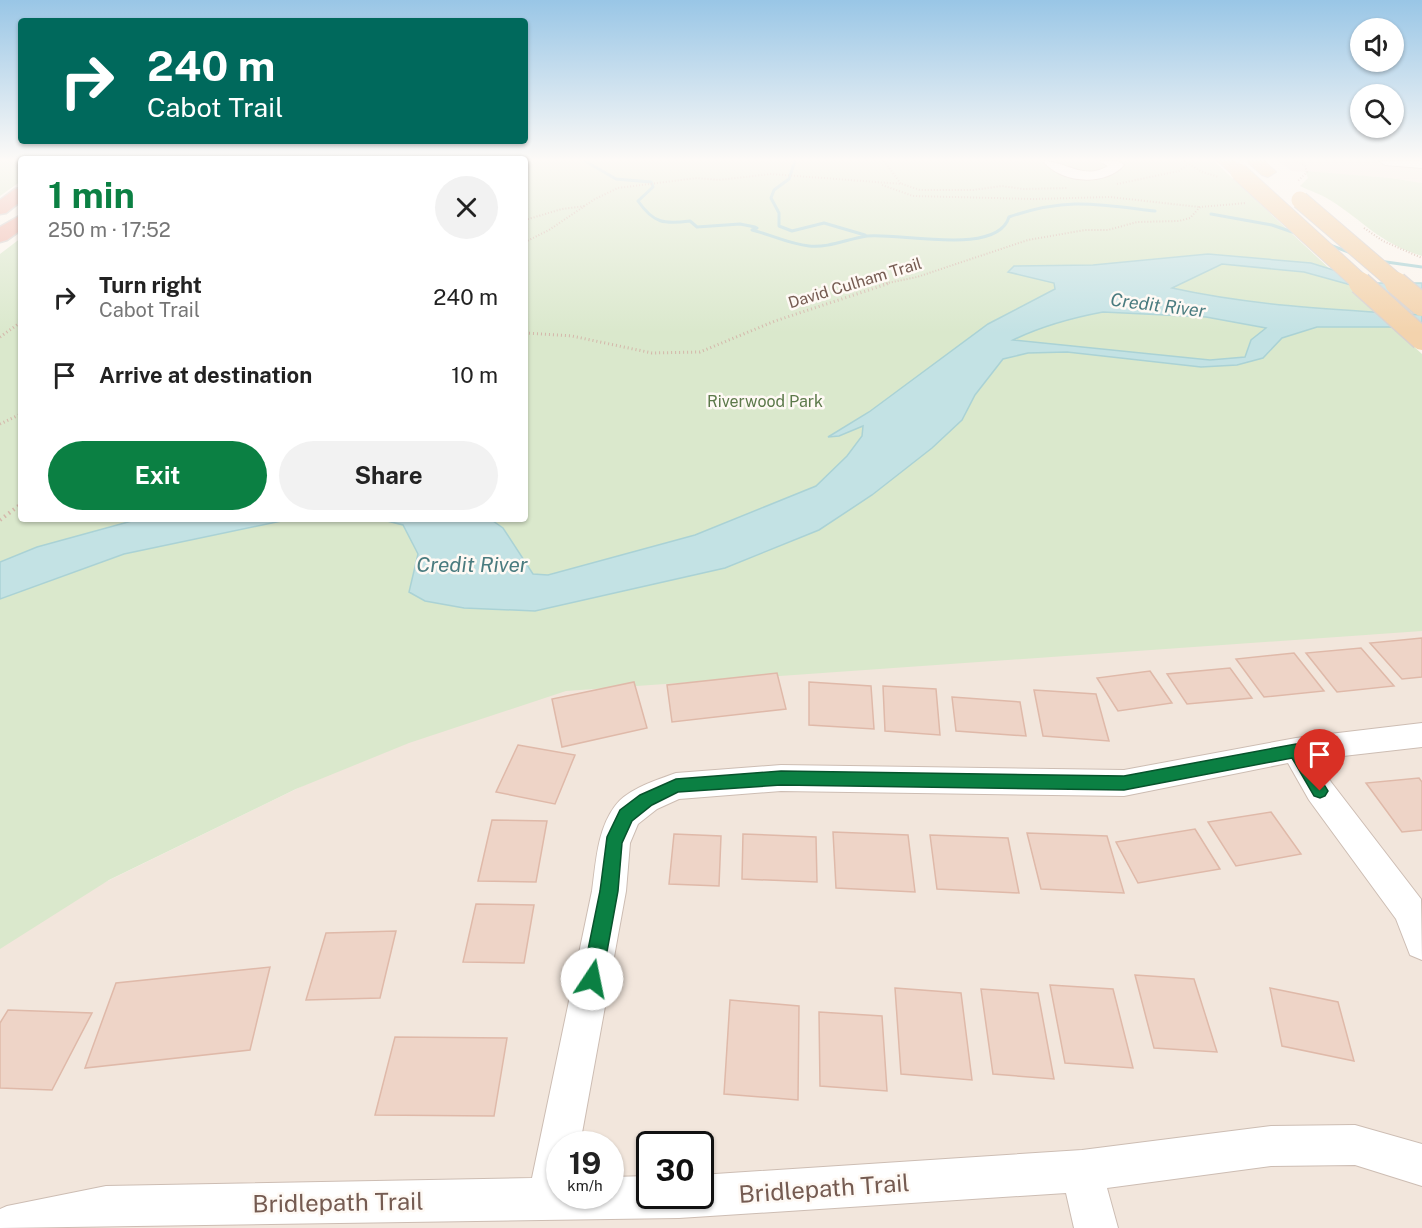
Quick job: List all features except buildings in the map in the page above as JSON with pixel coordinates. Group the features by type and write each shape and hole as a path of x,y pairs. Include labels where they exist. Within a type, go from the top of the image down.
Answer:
{"highway":[{"path":"0,236 18,223"}],"main road":[{"path":"1290,218 1422,339"},
{"path":"1324,218 1422,305"}],"street":[{"path":"562,1131 609,891 614,843 626,816 646,800 676,786 781,778 1124,783 1296,750 1422,735"},
{"path":"1296,750 1320,791 1409,910 1422,943"},
{"name":"Bridlepath Trail","path":"624,1197 679,1197 1082,1171 1271,1146 1355,1145 1422,1165"},
{"path":"1082,1171 1096,1228"},
{"name":"Bridlepath Trail","path":"7,1228 101,1217 546,1198"}],"path":[{"path":"528,240 566,218"},
{"name":"David Culham Trail","path":"528,333 572,336 652,353 700,352 806,310 879,285 917,277 1028,240 1084,230 1108,230 1137,222 1179,221 1189,218"},
{"path":"1363,228 1383,241 1422,258"},
{"path":"0,337 18,324"},
{"path":"0,423 18,415"},
{"path":"0,520 18,506"}],"shaded area":[{"path":"1422,544 1422,1228 0,1228 0,944 93,888 518,681"}],"green space":[{"name":"Riverwood Park","path":"528,218 1275,218 1346,284 1422,297 1422,315 1377,313 1422,354 1422,631 566,691 409,743 296,789 109,880 0,949 0,254 18,240 18,522 528,522"},
{"path":"1356,218 1422,218 1422,256 1394,245"}],"water":[{"name":"Credit River","path":"1208,254 1311,263 1375,283 1422,283 1422,297 1387,295 1304,272 1222,264 1172,288 1265,303 1422,315 1422,330 1390,327 1317,327 1282,338 1263,358 1237,365 1201,367 1067,352 1028,353 1003,359 975,395 962,420 932,448 872,495 819,530 725,568 535,611 464,608 425,601 409,592 418,554 403,525 391,522 494,522 503,528 533,574 548,575 695,535 816,486 847,456 862,436 863,426 839,436 828,437 869,412 988,324 1055,289 1054,283 1008,272 1014,266 1093,265","holes":["1103,312 1206,317 1266,328 1251,340 1245,357 1210,360 1013,340 1057,323"]},
{"path":"128,522 277,522 124,554 0,599 0,562 37,547"}],"waterway":[{"path":"656,218 666,222 690,221 697,227 740,224 757,228 752,230 809,246 831,245 867,236 967,240 986,236 1001,229 1008,218"},
{"path":"779,218 779,226 792,231 824,223 865,235"},
{"path":"1235,218 1272,225 1298,234"},
{"path":"1327,244 1354,254"},
{"path":"1379,261 1422,267"}],"route":[{"path":"592,979 609,891 614,843 626,816 646,800 676,786 781,778 1124,783 1296,750 1320,791"}]}
